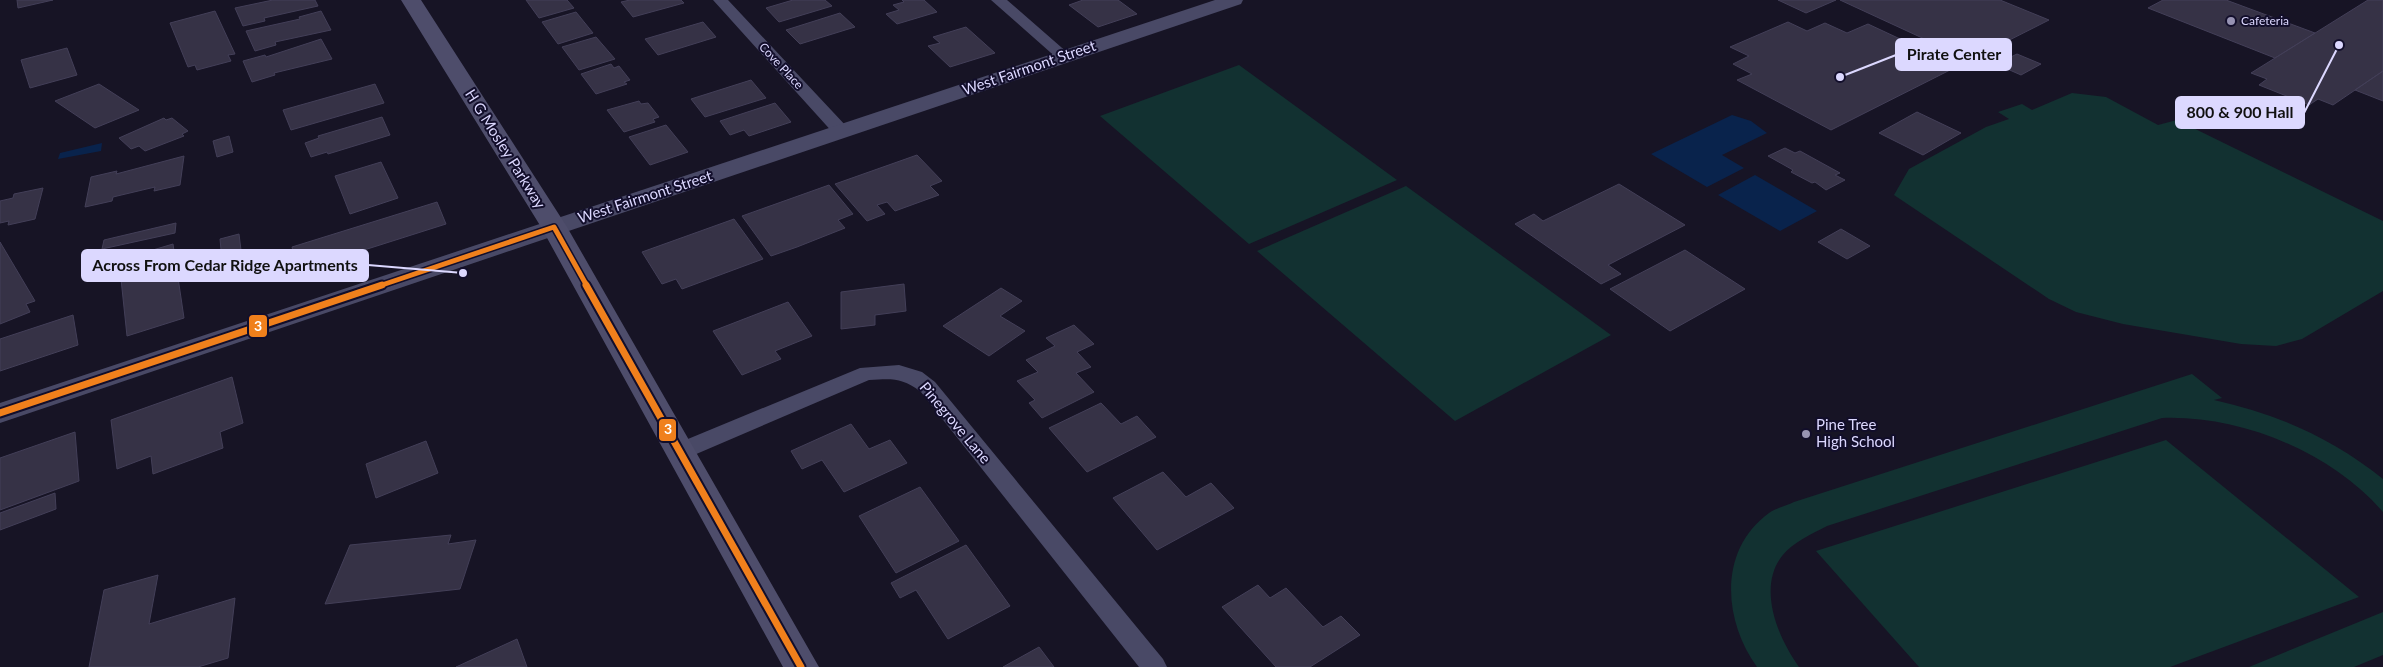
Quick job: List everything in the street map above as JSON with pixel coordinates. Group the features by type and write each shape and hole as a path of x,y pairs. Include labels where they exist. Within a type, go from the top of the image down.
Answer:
{"main road":[{"name":"H G Mosley Parkway","path":"411,0 554,227 801,667"}],"street":[{"name":"Cove Place","path":"720,0 841,131"},
{"path":"998,0 1064,57"},
{"name":"West Fairmont Street","path":"0,412 1234,0"},
{"name":"Pinegrove Lane","path":"679,452 856,376 888,371 915,377 928,387 1154,667"}],"green space":[{"path":"1239,65 1397,180 1249,244 1100,116"},
{"path":"2072,93 2106,97 2158,125 2177,120 2383,221 2383,291 2302,339 2276,346 2241,344 2123,324 2076,312 2049,299 1894,195 1909,169 1986,127 2009,119 1998,112 2022,104 2032,110"},
{"path":"1406,186 1611,335 1455,421 1257,251"},
{"path":"2192,374 2222,398 2214,400 2282,420 2324,440 2364,464 2383,479 2383,512 2362,491 2338,472 2311,455 2283,441 2223,423 2162,418 1827,526 1803,539 1782,556 1775,569 1771,583 1773,613 1778,628 1799,667 1757,667 1737,628 1732,607 1731,586 1734,566 1741,546 1752,528 1769,513 1794,502"},
{"path":"2166,440 2359,597 2170,667 1919,667 1816,551"},
{"path":"2383,612 2383,655 2354,667 2249,667"}],"water":[{"path":"1732,115 1751,121 1767,133 1722,155 1744,168 1707,187 1651,154"},
{"path":"102,143 101,151 58,159 60,153"},
{"path":"1755,175 1817,211 1780,231 1718,195"}],"building":[{"path":"17,0 53,0 18,8"},
{"path":"273,0 315,0 318,6 264,18 265,21 243,26 235,8"},
{"path":"526,0 567,0 574,8 539,18"},
{"path":"630,0 681,0 684,3 633,17 621,2"},
{"path":"793,0 825,0 832,6 779,22 766,8"},
{"path":"902,0 924,0 937,12 897,24 886,14 899,10 893,5 904,2"},
{"path":"1083,0 1118,0 1137,14 1098,27 1069,5"},
{"path":"1778,0 1836,0 1806,13"},
{"path":"1840,0 2000,0 2049,20 1970,60"},
{"name":"Cafeteria","path":"2163,0 2226,0 2315,33 2275,58 2148,8"},
{"path":"2368,0 2383,0 2383,71 2333,105 2318,99 2309,105 2259,85 2267,79 2251,73"},
{"path":"215,11 235,54 228,55 231,61 197,70 195,65 188,67 170,23"},
{"path":"321,11 331,30 275,42 276,45 255,51 246,31 300,19 299,17"},
{"path":"576,12 593,33 558,44 542,22"},
{"path":"840,13 855,27 800,44 786,30"},
{"path":"703,22 716,37 658,55 645,39"},
{"path":"1788,22 1807,31 1825,23 1847,33 1868,24 1958,66 1831,130 1737,80 1752,74 1733,64 1749,56 1730,47"},
{"path":"966,27 995,53 950,67 928,46 940,43 933,37"},
{"path":"596,37 615,59 579,70 562,47"},
{"path":"321,39 332,59 274,73 275,75 252,82 243,61 265,55 266,57"},
{"path":"67,48 77,75 30,88 21,60"},
{"path":"2017,54 2041,64 2021,75 1996,64"},
{"path":"611,64 614,68 619,66 630,80 624,82 627,84 596,94 581,74"},
{"path":"2383,71 2383,101 2355,90"},
{"path":"751,80 766,98 705,117 691,99"},
{"path":"99,84 139,110 95,128 55,101"},
{"path":"375,84 384,103 291,130 283,110"},
{"path":"639,101 641,104 648,103 659,117 653,119 655,122 624,132 607,110"},
{"path":"775,103 791,122 749,136 744,130 730,135 720,121"},
{"path":"1917,112 1961,133 1923,155 1879,133"},
{"path":"382,117 390,135 328,154 327,152 311,157 305,143 319,138 318,136"},
{"path":"164,118 166,120 172,118 188,131 182,134 184,136 145,151 139,146 131,149 119,138"},
{"path":"666,125 688,152 650,165 629,137"},
{"path":"229,136 233,152 217,157 213,141"},
{"path":"1785,148 1795,153 1800,151 1840,173 1835,175 1845,180 1826,190 1815,182 1812,183 1791,172 1793,170 1768,156"},
{"path":"917,155 942,181 930,186 939,195 895,211 887,202 877,205 885,214 867,221 835,184"},
{"path":"184,156 180,185 154,191 155,187 113,197 112,201 85,207 91,177 117,171 116,174"},
{"path":"381,162 398,198 350,214 335,176"},
{"path":"1619,184 1685,225 1608,265 1621,274 1601,284 1515,224 1534,214 1543,221"},
{"path":"829,185 853,214 838,220 845,228 797,247 771,256 742,216"},
{"path":"43,188 35,219 8,225 9,221 0,223 0,201 13,198 14,194"},
{"path":"437,202 446,224 298,271 292,247"},
{"path":"734,219 763,259 682,289 676,279 662,284 642,252"},
{"path":"176,223 175,233 102,249 104,240"},
{"path":"1841,229 1870,246 1847,259 1818,242"},
{"path":"239,234 243,266 223,271 220,239"},
{"path":"0,242 35,301 26,304 30,312 0,324"},
{"path":"173,244 184,318 127,336 119,260"},
{"path":"1685,250 1745,289 1670,331 1610,289"},
{"path":"904,284 906,311 875,315 875,325 841,329 841,292"},
{"path":"1001,288 1022,301 1000,316 1025,331 989,356 943,326"},
{"path":"788,302 812,336 775,351 781,359 742,375 713,331"},
{"path":"73,315 78,345 0,371 0,339"},
{"path":"1074,325 1094,344 1077,352 1091,367 1076,373 1094,392 1042,418 1029,403 1035,400 1017,381 1038,372 1026,360 1055,346 1046,338"},
{"path":"232,377 243,423 220,432 223,448 153,474 151,456 117,469 111,420"},
{"path":"1101,403 1121,424 1137,416 1156,437 1087,472 1049,428"},
{"path":"851,424 869,449 890,440 907,463 844,492 822,460 802,469 791,451"},
{"path":"75,432 79,481 0,510 0,458"},
{"path":"426,441 438,473 376,498 366,464"},
{"path":"1163,472 1186,497 1211,483 1234,508 1157,550 1113,498"},
{"path":"920,487 959,541 896,573 859,516"},
{"path":"55,493 56,509 0,530 0,513"},
{"path":"451,535 448,544 476,540 460,589 325,604 350,545"},
{"path":"966,545 1010,606 948,639 916,590 900,598 891,583"},
{"path":"158,575 149,624 235,598 228,658 198,667 89,667 104,590"},
{"path":"1258,585 1270,598 1286,588 1323,627 1341,616 1360,635 1310,667 1276,667 1222,607"},
{"path":"517,639 527,667 456,667"},
{"path":"1039,647 1054,667 1003,667"}],"transit line":[{"name":"3","path":"0,413 554,227 801,667"}],"place":[{"name":"Cafeteria","path":"2231,21"},
{"name":"800 & 900 Hall","path":"2339,45"},
{"name":"Pirate Center","path":"1840,77"},
{"name":"Across From Cedar Ridge Apartments","path":"463,273"},
{"name":"Pine Tree High School","path":"1806,434"}]}
